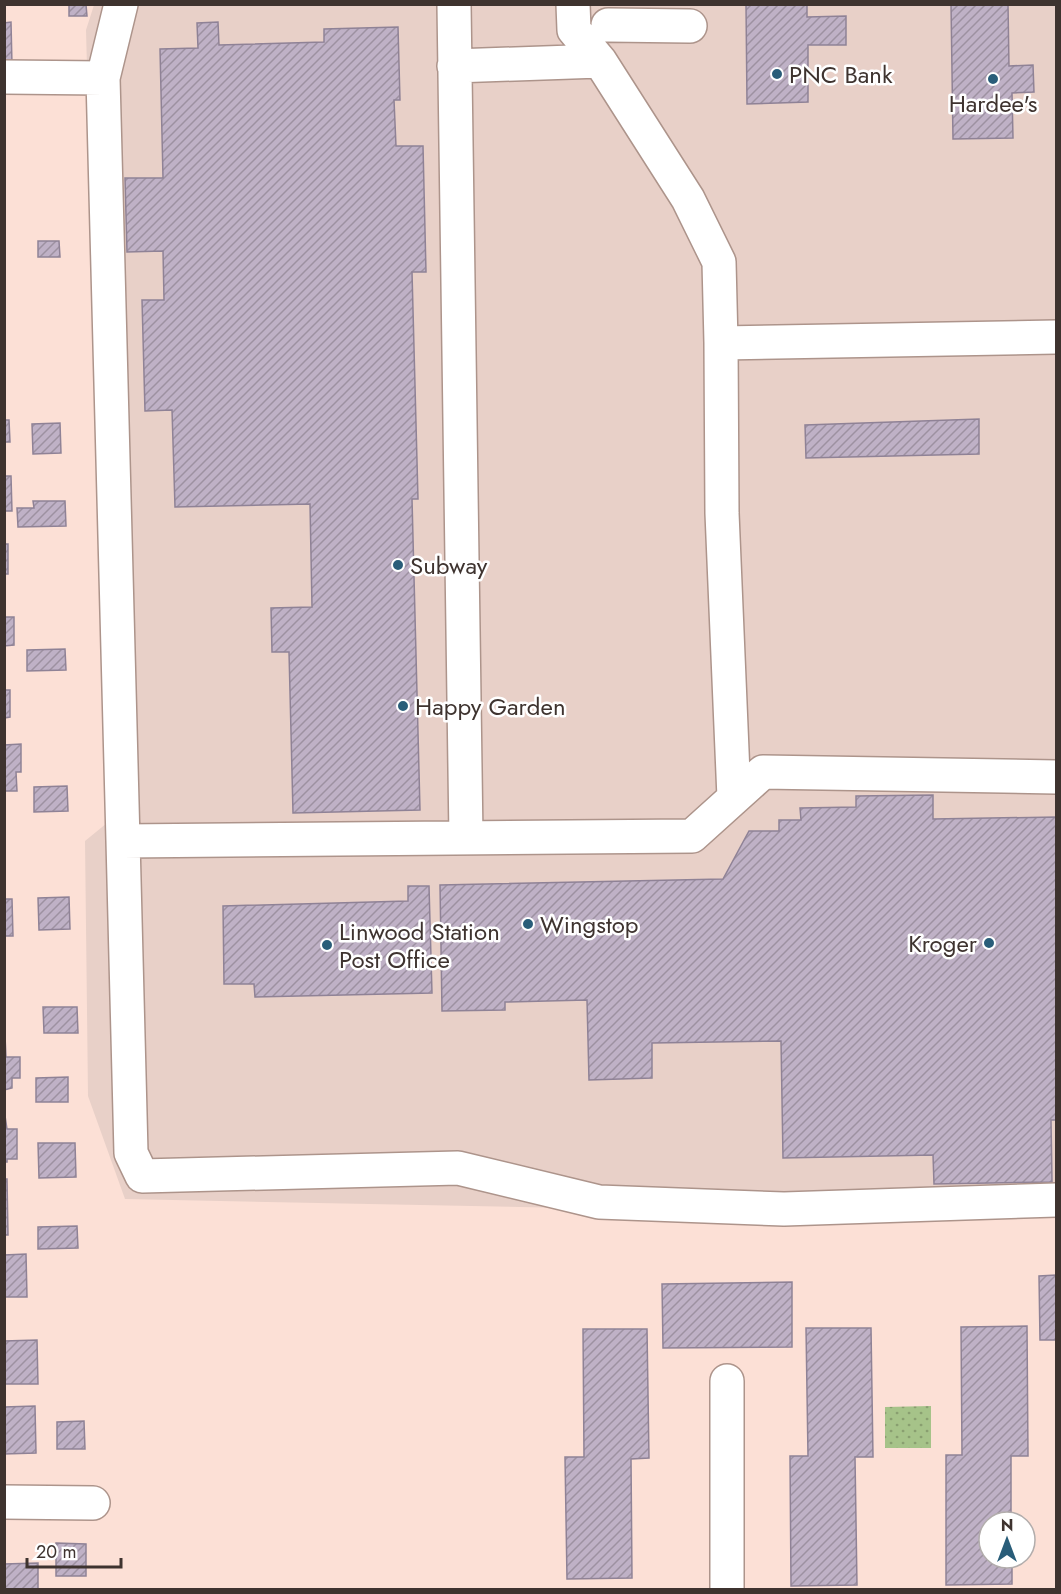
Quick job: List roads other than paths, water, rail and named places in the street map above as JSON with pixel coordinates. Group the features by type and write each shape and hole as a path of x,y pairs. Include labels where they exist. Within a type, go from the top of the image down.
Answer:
{"street":[{"path":"121,4 104,78 131,1154 142,1176 458,1168 599,1202 784,1209 1056,1200"},
{"path":"454,4 466,838"},
{"path":"573,4 573,30 600,61 688,199 719,262 723,524 734,798"},
{"path":"600,61 607,15 690,26"},
{"path":"454,66 600,61"},
{"path":"4,77 104,78"},
{"path":"721,343 1056,337"},
{"path":"123,841 692,836 763,772 1056,777"},
{"path":"727,1382 727,1590"},
{"path":"4,1502 93,1503"}],"place":[{"name":"PNC Bank","path":"777,74"},
{"name":"Hardee's","path":"993,79"},
{"name":"Subway","path":"398,565"},
{"name":"Happy Garden","path":"403,706"},
{"name":"Wingstop","path":"528,924"},
{"name":"Kroger","path":"989,943"},
{"name":"Linwood Station Post Office","path":"327,945"}]}
